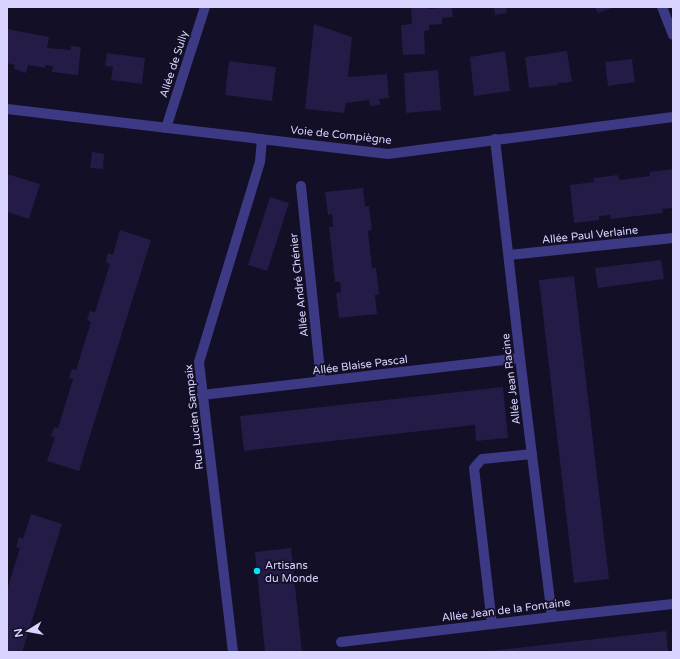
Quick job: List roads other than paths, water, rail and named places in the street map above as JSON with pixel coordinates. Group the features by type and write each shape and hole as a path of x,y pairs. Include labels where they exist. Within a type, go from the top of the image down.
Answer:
{"street":[{"name":"Allée de Sully","path":"166,128 205,7"},
{"path":"662,7 673,35"},
{"name":"Voie de Compiègne","path":"7,109 388,154 673,117"},
{"name":"Rue Lucien Sampaix","path":"233,652 199,362 260,162 262,139"},
{"name":"Allée Jean Racine","path":"495,139 552,617"},
{"name":"Allée André Chénier","path":"301,186 321,381"},
{"name":"Allée Paul Verlaine","path":"509,255 673,238"},
{"name":"Allée Blaise Pascal","path":"202,395 520,358"},
{"path":"492,624 474,468 482,459 532,454"},
{"name":"Allée Jean de la Fontaine","path":"341,642 673,604"}],"place":[{"name":"Artisans du Monde","path":"257,571"}]}
